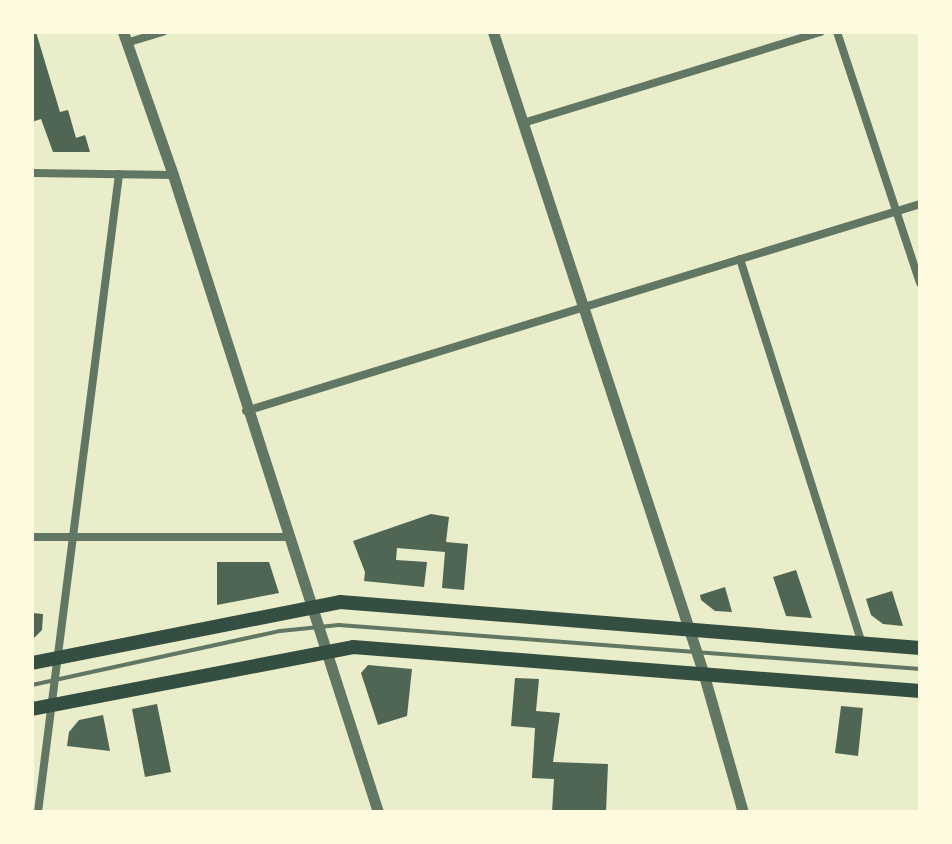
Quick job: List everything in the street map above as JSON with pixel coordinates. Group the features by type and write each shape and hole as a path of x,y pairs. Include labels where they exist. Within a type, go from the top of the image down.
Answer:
{"main road":[{"path":"32,663 312,604 340,602 920,648"},
{"path":"32,709 353,647 920,691"}],"street":[{"path":"163,32 124,38 173,175 246,411 320,625 378,812"},
{"path":"493,32 703,672 743,812"},
{"path":"523,123 821,32"},
{"path":"837,32 920,283"},
{"path":"32,173 173,175"},
{"path":"38,812 119,174"},
{"path":"246,411 920,204"},
{"path":"740,259 862,643"},
{"path":"32,537 290,537"}],"lane":[{"path":"32,685 320,625 695,650 920,669"},
{"path":"32,699 51,705"}],"building":[{"path":"32,32 36,32 60,112 68,110 76,138 85,135 90,152 53,152 41,119 32,122"},
{"path":"431,514 449,517 446,542 468,544 464,590 442,588 445,552 397,548 396,560 427,562 424,587 364,581 365,572 353,541"},
{"path":"217,562 269,562 279,593 217,605"},
{"path":"796,570 812,618 786,616 773,577"},
{"path":"725,587 732,612 715,611 701,600 700,595"},
{"path":"892,591 903,626 883,624 871,615 866,599"},
{"path":"32,613 43,614 42,630 32,640"},
{"path":"368,665 412,669 407,716 378,725 361,673"},
{"path":"515,678 539,679 536,711 560,713 553,762 608,764 606,812 552,812 554,779 532,778 535,728 511,726"},
{"path":"157,704 171,772 145,777 132,709"},
{"path":"841,706 863,708 858,756 835,753"},
{"path":"103,715 110,751 67,746 69,732 79,720"}]}
